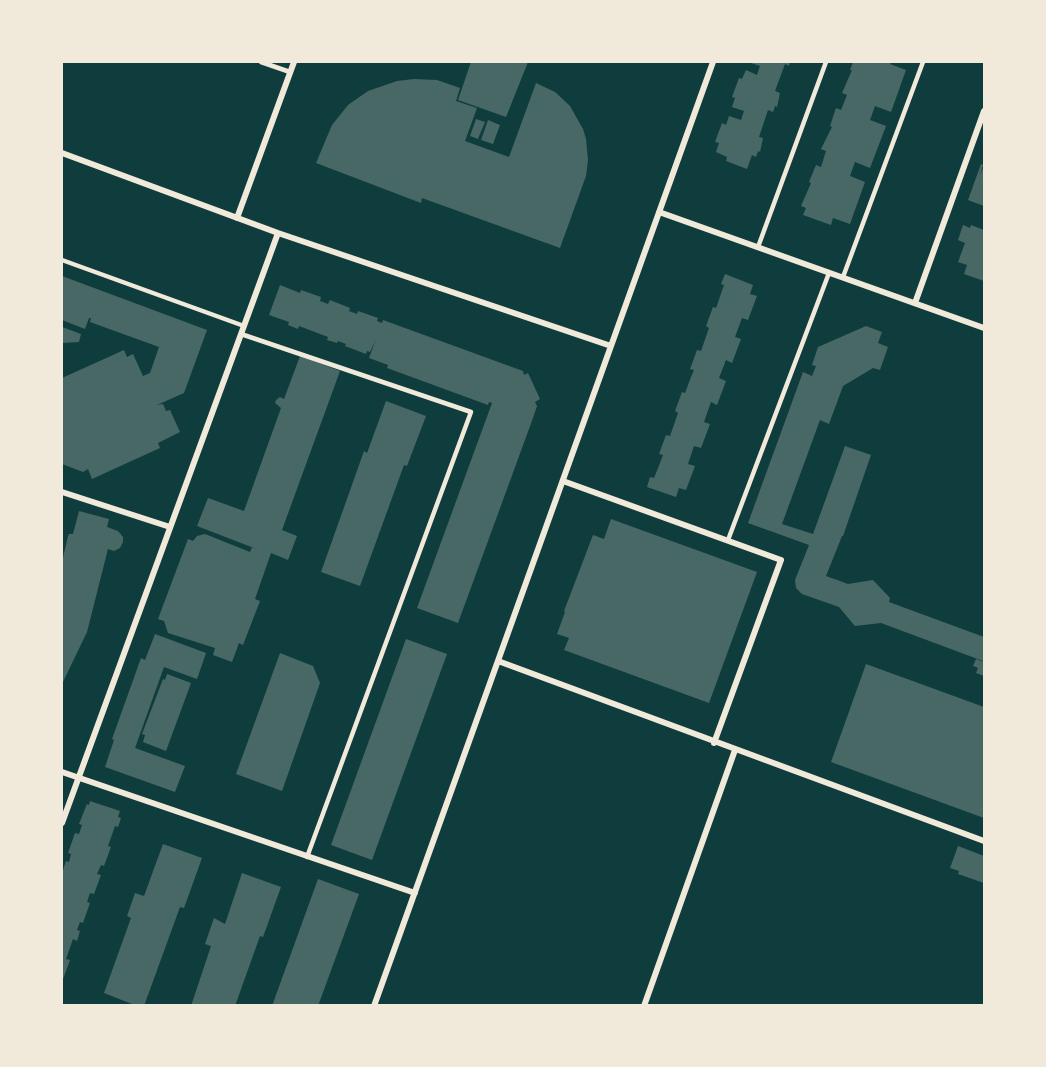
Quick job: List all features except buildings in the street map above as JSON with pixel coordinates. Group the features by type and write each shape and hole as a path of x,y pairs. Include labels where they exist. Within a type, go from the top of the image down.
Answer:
{"street":[{"path":"237,218 294,62"},
{"path":"374,1005 713,62"},
{"path":"915,303 984,111"},
{"path":"62,153 278,233 611,346"},
{"path":"659,212 984,328"},
{"path":"62,823 278,233"},
{"path":"563,481 781,560 714,743"},
{"path":"62,492 170,527"},
{"path":"498,661 984,842"},
{"path":"644,1005 735,750"},
{"path":"62,772 306,858 415,893"}],"lane":[{"path":"261,62 290,72"},
{"path":"758,248 826,62"},
{"path":"843,277 923,62"},
{"path":"62,260 244,326"},
{"path":"728,540 829,273"},
{"path":"241,334 471,412 306,858"}]}
